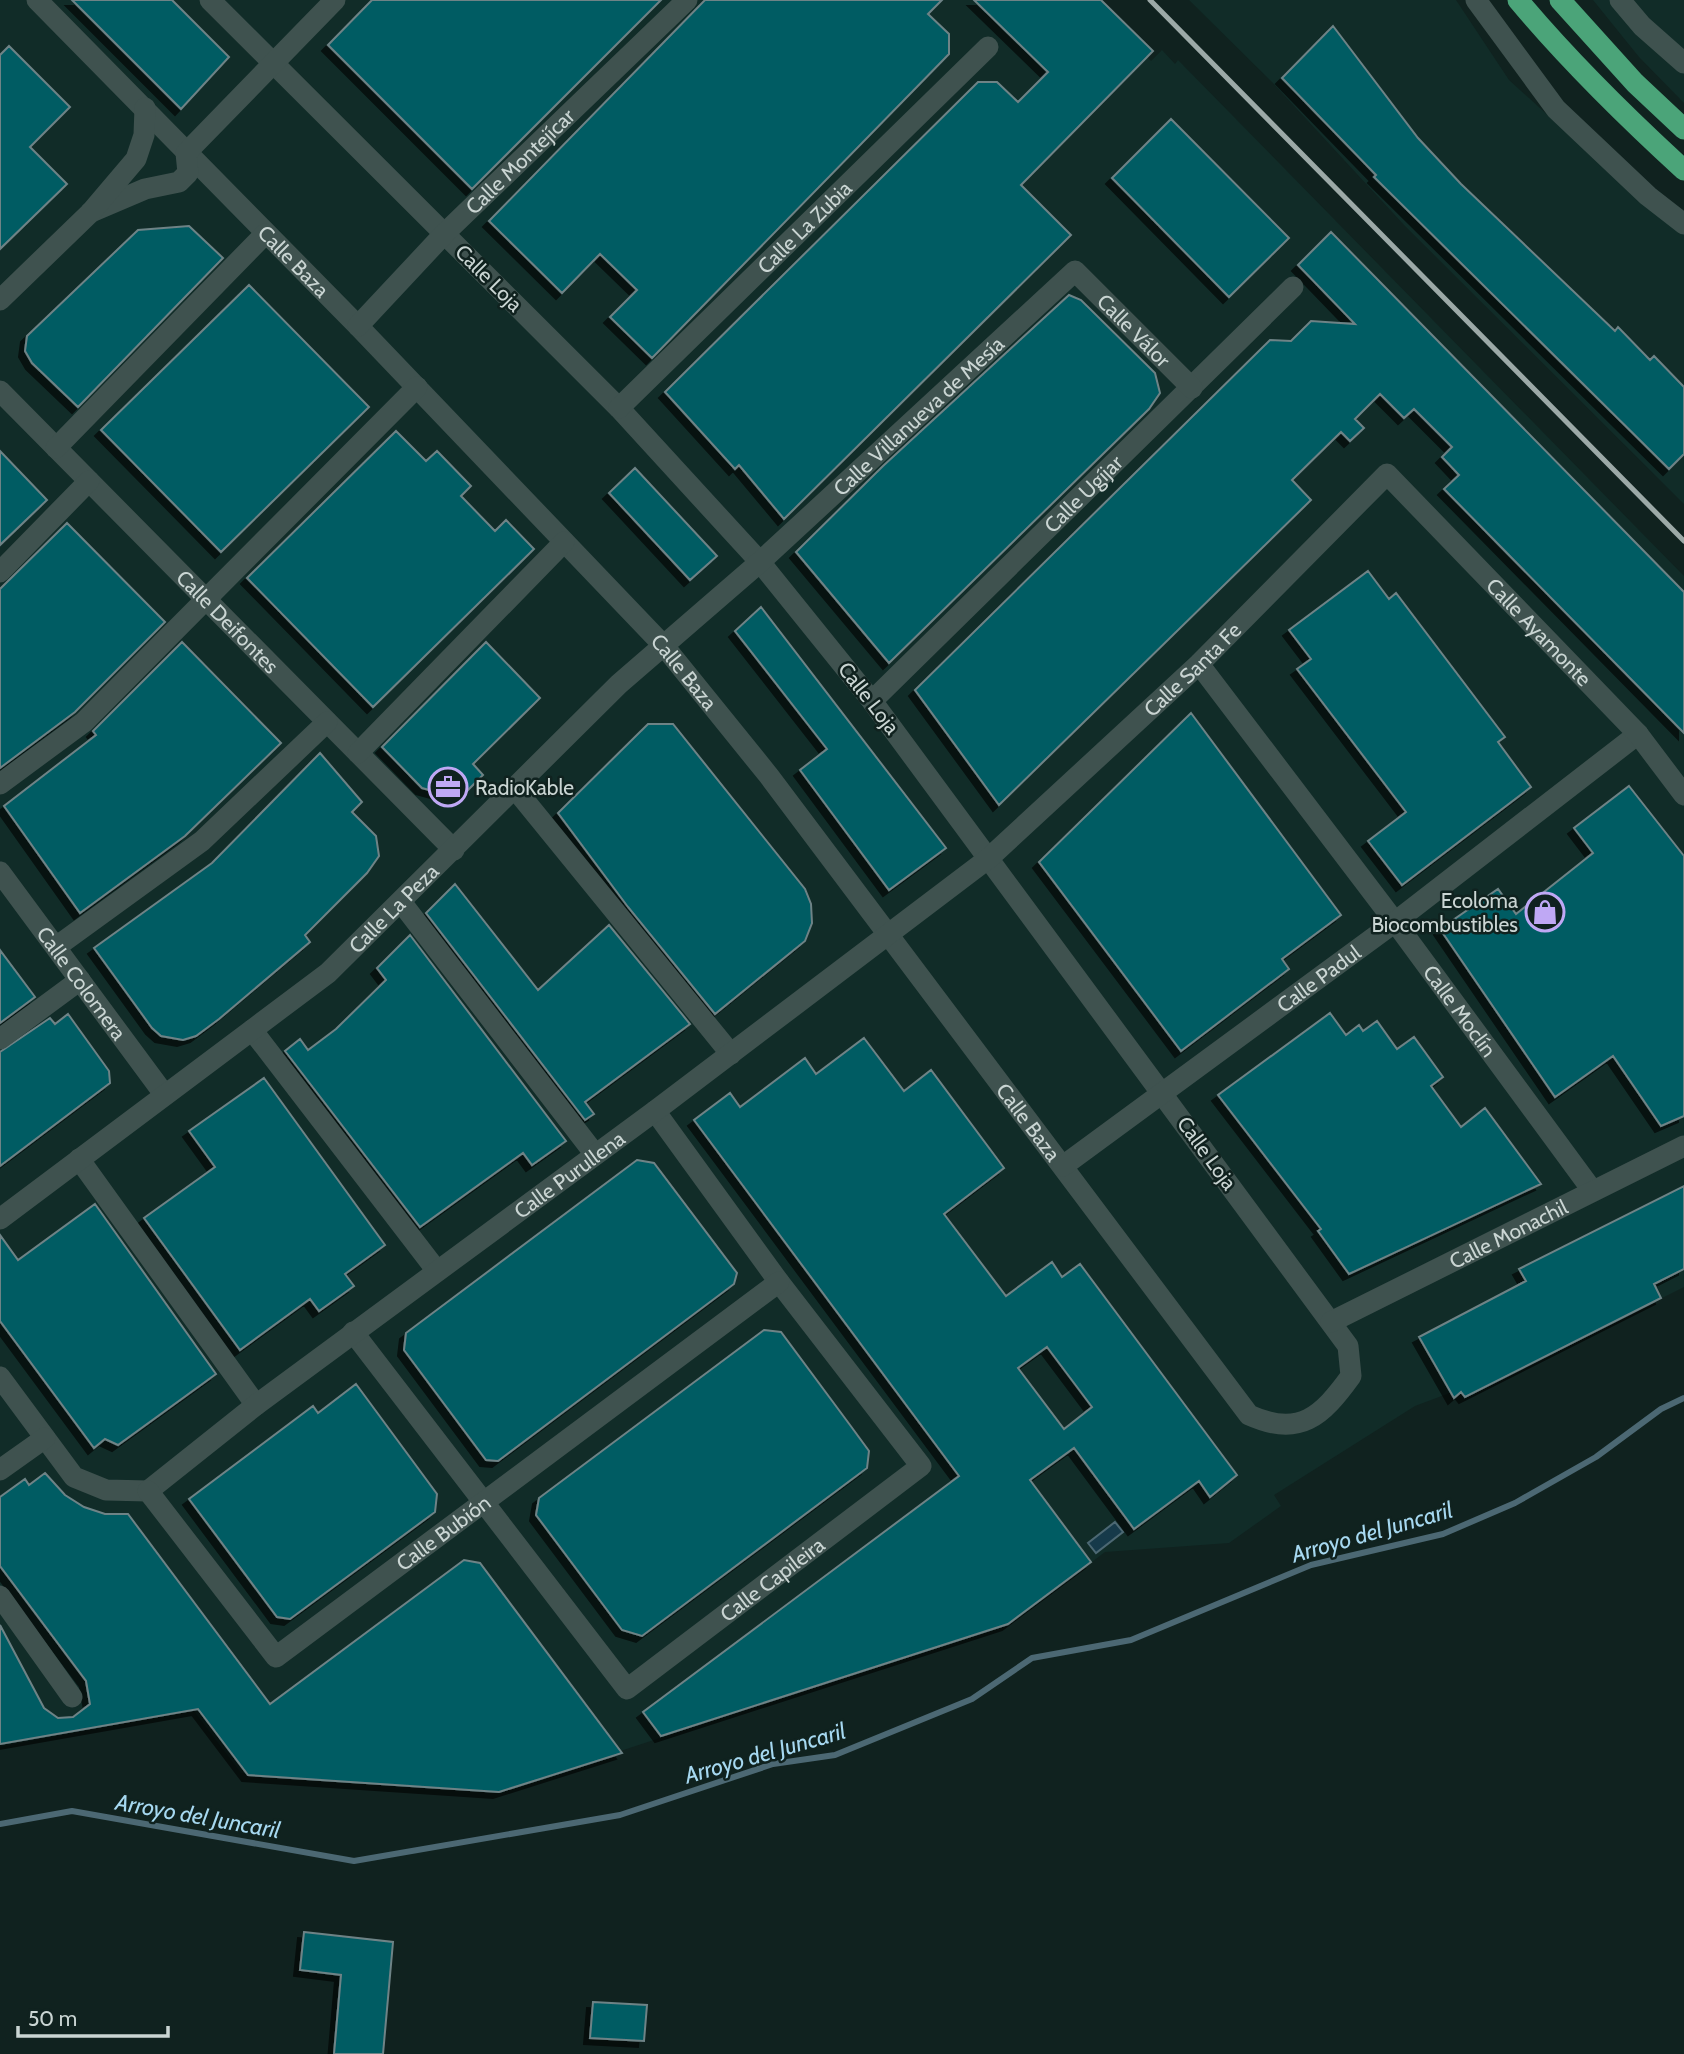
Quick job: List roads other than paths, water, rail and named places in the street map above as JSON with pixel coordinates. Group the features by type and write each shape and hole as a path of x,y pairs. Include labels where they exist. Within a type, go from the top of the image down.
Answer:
{"highway":[{"path":"1518,0 1619,110 1684,170"},
{"path":"1560,0 1634,83 1684,129"}],"street":[{"name":"Calle Baza","path":"37,0 358,326 663,646 769,776 1249,1415"},
{"name":"Calle Loja","path":"210,0 619,408 760,562 872,701 1162,1091 1348,1346 1351,1376 1330,1405 1302,1423 1273,1426 1249,1415"},
{"path":"91,212 145,189 179,182 188,173 186,153 335,0"},
{"name":"Calle Montejícar","path":"358,326 445,233 687,0"},
{"path":"1476,0 1556,109 1648,196 1684,224"},
{"path":"1620,0 1642,26 1684,63"},
{"name":"Calle La Zubia","path":"619,408 988,47"},
{"path":"0,300 91,212 136,159 144,135 145,108"},
{"path":"56,448 265,234"},
{"name":"Calle Válor","path":"1075,271 1192,388"},
{"name":"Calle Villanueva de Mesía","path":"760,562 1075,271"},
{"name":"Calle Ugíjar","path":"872,701 1293,287"},
{"path":"0,784 84,722 416,387"},
{"name":"Calle Deifontes","path":"0,391 454,850"},
{"name":"Calle Santa Fe","path":"989,858 1199,664 1387,474"},
{"name":"Calle Ayamonte","path":"1387,474 1638,734 1684,795"},
{"path":"0,572 89,481"},
{"path":"358,753 564,542"},
{"name":"Calle La Peza","path":"0,1219 328,974 516,790 619,684 760,562"},
{"name":"Calle Moclín","path":"1199,664 1395,922 1592,1190"},
{"path":"56,947 202,841 327,722"},
{"name":"Calle Padul","path":"1063,1166 1395,922 1638,734"},
{"path":"516,790 731,1054"},
{"name":"Calle Purullena","path":"148,1492 256,1405 594,1153 655,1111 989,858"},
{"name":"Calle Colomera","path":"0,872 164,1094"},
{"path":"401,902 594,1153"},
{"path":"0,1039 80,980"},
{"path":"252,1030 437,1271"},
{"name":"Calle Capileira","path":"353,1332 627,1689 921,1466 779,1282 655,1111"},
{"name":"Calle Monachil","path":"1331,1322 1684,1146"},
{"path":"79,1160 256,1405"},
{"name":"Calle Bubión","path":"148,1492 276,1657 779,1282"},
{"path":"0,1377 74,1477 106,1490 148,1492"},
{"path":"0,1470 45,1438"},
{"path":"0,1596 72,1697"}],"water":[{"path":"1115,1522 1123,1532 1096,1553 1088,1543"}],"waterway":[{"name":"Arroyo del Juncaril","path":"0,1824 72,1811 354,1861 620,1815 773,1764 835,1755 972,1699 1032,1658 1131,1640 1311,1565 1443,1534 1515,1503 1596,1457 1661,1409 1684,1398"}],"railway":[{"path":"1150,0 1684,541"}],"place":[{"name":"RadioKable","path":"448,787"},
{"name":"Ecoloma Biocombustibles","path":"1545,912"}]}
